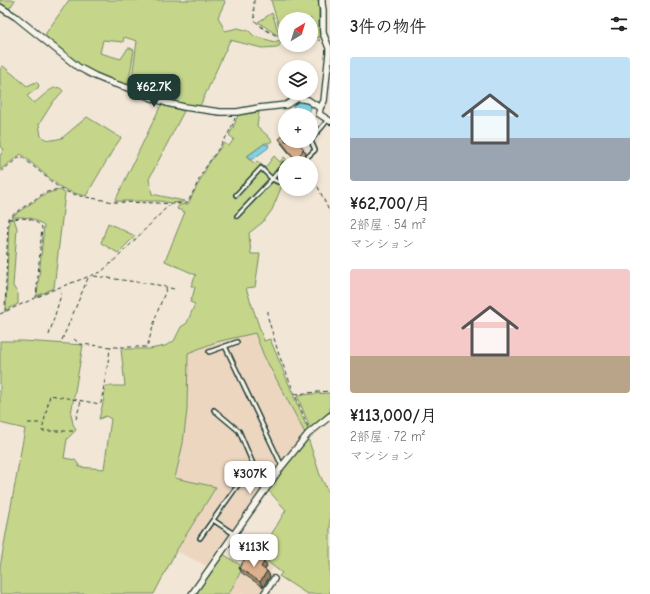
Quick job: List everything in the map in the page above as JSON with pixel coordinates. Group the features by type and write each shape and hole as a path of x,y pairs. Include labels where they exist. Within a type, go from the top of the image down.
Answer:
{"street":[{"path":"322,0 323,33 329,48 329,59 324,100 319,114 329,120"},
{"path":"0,7 16,17 78,67 112,83 167,103 220,112 237,112 286,105 298,98 308,100 320,108"},
{"path":"192,594 282,466 310,432 330,416"},
{"path":"264,594 274,579"}],"lane":[{"path":"309,156 315,150 311,141 313,137 329,120"},
{"path":"236,196 261,168 278,182"},
{"path":"237,216 278,171"},
{"path":"209,352 237,342"},
{"path":"225,346 282,466"},
{"path":"214,410 239,431 264,490"},
{"path":"200,538 253,464"},
{"path":"213,520 234,534"}],"path":[{"path":"254,0 254,15 256,22 278,37"},
{"path":"318,40 325,39"},
{"path":"0,172 21,156 64,192 114,202 172,204 187,203 208,162 226,138 232,127 237,112"},
{"path":"318,187 330,213"},
{"path":"8,219 44,193 60,188"},
{"path":"0,314 101,272 168,206 172,204"},
{"path":"8,219 28,218 37,222 42,227 36,298"},
{"path":"5,312 8,219"},
{"path":"94,276 158,285 174,289"},
{"path":"62,340 88,278"},
{"path":"74,339 80,344 111,347 147,347 157,313 168,287"},
{"path":"49,335 61,295 60,288"},
{"path":"268,311 268,318 279,355 310,432"},
{"path":"73,431 42,431 50,394 100,404 111,347"},
{"path":"295,394 330,391"},
{"path":"76,420 80,400"},
{"path":"28,423 43,424"}],"shaded area":[{"path":"255,333 264,356 305,433 280,462 207,566 176,551 216,488 175,478 183,443 187,410 188,353 216,342"},
{"path":"252,550 274,567 270,572 273,575 261,594 229,594"}],"green space":[{"path":"0,0 15,0 9,9 0,4"},
{"path":"69,0 224,0 225,2 218,17 225,31 238,28 249,31 254,36 275,42 278,41 278,47 262,48 230,40 200,106 184,105 165,100 131,86 137,41 124,37 123,42 103,40 100,53 121,59 128,48 134,50 128,86 113,82 79,65 44,36"},
{"path":"271,0 318,0 320,37 318,37 318,12 278,12 278,24"},
{"path":"272,13 278,36 258,22"},
{"path":"3,66 27,86 36,82 39,85 38,88 27,96 34,103 53,89 60,88 63,91 53,102 39,124 41,136 45,139 53,140 62,138 87,117 121,138 86,196 59,186 21,154 0,170 0,156 4,149 0,146 0,69"},
{"path":"161,105 184,111 149,179 152,194 184,201 171,203 160,201 115,201"},
{"path":"259,112 257,126 272,141 265,143 247,156 248,159 255,164 257,161 265,168 274,156 278,160 278,195 272,210 263,222 249,233 251,254 260,254 255,287 246,288 264,341 270,339 308,430 305,433 264,356 255,333 216,342 188,353 187,410 183,443 175,478 216,487 176,551 154,594 0,594 0,567 25,429 0,423 0,341 83,345 71,414 76,430 67,439 64,458 75,460 79,467 104,469 111,419 106,416 99,419 106,386 125,386 121,349 150,349 165,346 174,341 181,327 187,323 195,304 190,302 195,287 191,286 196,275 165,261 185,212 177,209 179,205 188,204 209,163 224,143 229,146 234,139 229,135 238,115"},
{"path":"59,190 65,193 54,288 37,296 44,226 36,220 29,218 11,217 45,194"},
{"path":"9,219 14,219 17,228 13,286 18,294 18,304 6,310"},
{"path":"108,223 135,236 118,253 101,243"},
{"path":"330,393 330,411 310,428 297,395"},
{"path":"308,438 320,475 330,496 330,594 307,594 279,576 282,573 259,555 286,510 268,490 284,467"},
{"path":"223,554 243,567 229,594 195,594"}],"water":[{"path":"299,101 308,103 311,107 293,108 295,103"},
{"path":"264,144 269,145 268,148 253,159 249,159 249,155"}],"building":[{"path":"286,148 304,149 298,156 293,156"},
{"path":"253,555 264,562 261,567 267,571 260,582 239,568 246,557 250,560"}]}
